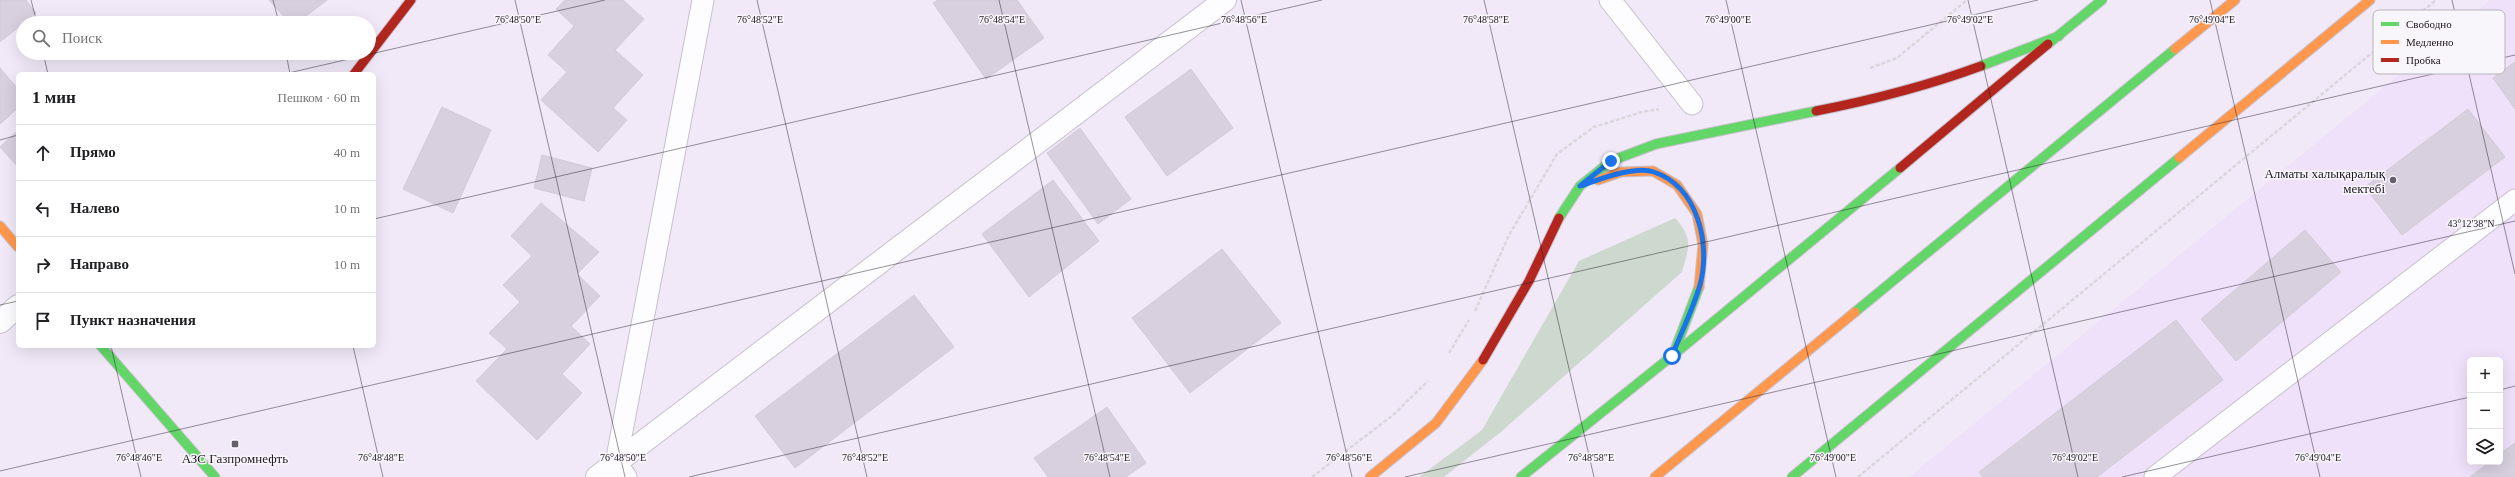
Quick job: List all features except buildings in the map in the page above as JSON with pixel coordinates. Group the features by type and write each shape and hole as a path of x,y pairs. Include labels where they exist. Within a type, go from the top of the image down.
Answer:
{"main road":[{"path":"376,45 411,0"},
{"path":"1521,477 1672,356 2102,0"},
{"path":"1655,477 2235,0"},
{"path":"1792,477 2370,0"},
{"path":"1370,477 1436,423 1481,363 1529,281 1560,215 1580,186 1611,161 1656,144 1877,99 1935,83 2059,36"},
{"path":"356,72 365,60"},
{"path":"1580,186 1621,172 1653,171 1677,185 1697,214 1703,245 1700,284 1672,356"},
{"path":"0,226 16,245"},
{"path":"103,348 215,477"}],"street":[{"path":"597,477 621,470 1225,0"},
{"path":"0,322 16,308"}],"lane":[{"path":"621,470 703,0"},
{"path":"1610,0 1692,104"},
{"path":"2155,477 2515,200"}],"path":[{"path":"2424,10 2436,0"},
{"path":"1858,477 2373,52"}],"shaded area":[{"name":"Алматы халықаралық мектебі","path":"2490,0 2515,0 2515,477 1909,477 2400,74 2505,74 2505,10 2478,10"},
{"path":"1675,218 1685,232 1688,244 1687,256 1682,272 1502,431 1444,477 1419,477 1482,430 1579,261"}],"traffic: fast":[{"path":"2048,44 2102,0"},
{"path":"1981,66 2059,36"},
{"path":"1855,312 2175,49"},
{"path":"1559,218 1580,186 1611,161 1656,144 1816,111"},
{"path":"1792,477 2179,158"},
{"path":"1521,477 1672,356 1900,168"},
{"path":"1673,355 1699,287"},
{"path":"103,348 215,477"}],"traffic: slow":[{"path":"2175,49 2235,0"},
{"path":"2179,158 2370,0"},
{"path":"1598,180 1621,172 1653,171 1677,185 1697,214 1703,245 1699,287"},
{"path":"0,226 16,245"},
{"path":"1655,477 1855,312"},
{"path":"1370,477 1436,423 1483,360"}],"traffic: jam":[{"path":"376,45 411,0"},
{"path":"1900,168 2048,44"},
{"path":"356,72 365,60"},
{"path":"1816,111 1899,92 1981,66"},
{"path":"1483,360 1529,281 1559,218"}],"place":[{"name":"Алматы халықаралық мектебі","path":"2393,180"},
{"name":"АЗС Газпромнефть","path":"235,444"}],"route":[{"path":"1611,161 1580,186 1621,172 1653,171 1677,185 1697,214 1703,245 1700,284 1672,356"}]}
